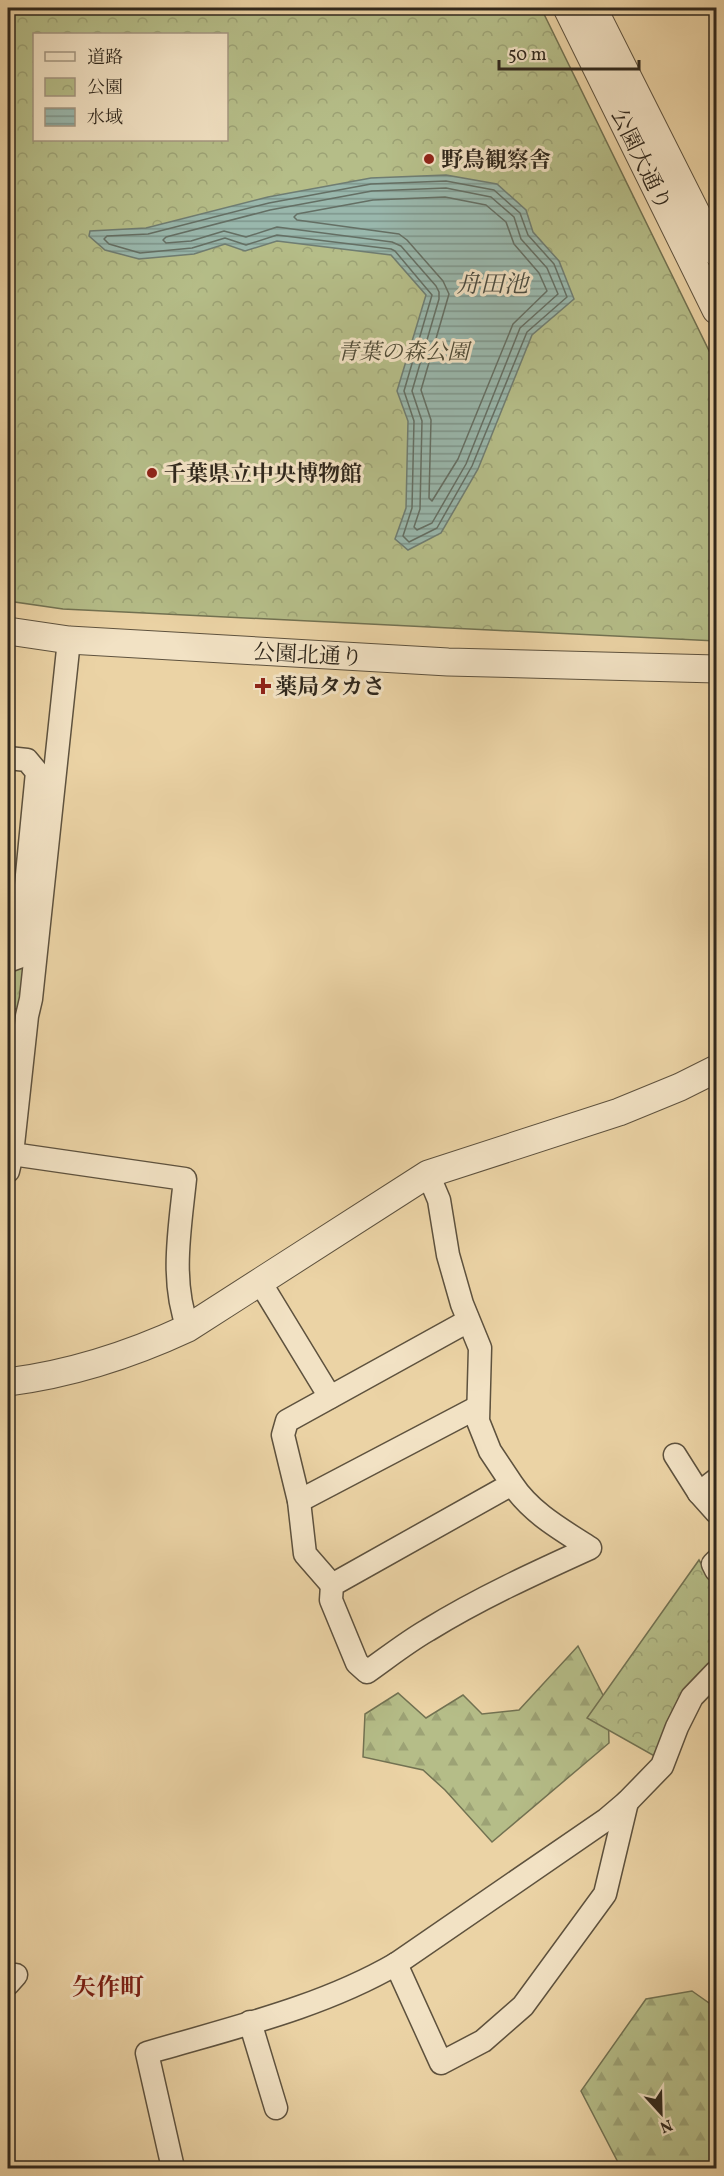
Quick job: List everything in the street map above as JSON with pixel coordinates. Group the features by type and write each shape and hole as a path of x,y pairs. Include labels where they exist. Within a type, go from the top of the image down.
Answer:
{"street":[{"name":"公園大通り","path":"567,8 717,310"},
{"name":"公園大通り","path":"592,8 717,252"},
{"name":"公園北通り","path":"8,631 69,640 448,663 717,669"},
{"path":"69,640 31,999 12,1094 10,1163 185,1179 177,1251 181,1310 188,1328"},
{"path":"8,758 27,760 37,772 17,863 19,957 8,961"},
{"path":"8,1382 45,1377 103,1362 152,1345 188,1328 428,1174 619,1112 680,1088 717,1069"},
{"path":"428,1174 439,1200 448,1255 462,1304 480,1348 478,1421 490,1451 512,1484 541,1516 590,1548 532,1574 427,1630 367,1672 357,1663 331,1600 332,1585 305,1554 298,1501 283,1435 287,1421 468,1321"},
{"path":"260,1282 330,1397"},
{"path":"298,1501 478,1407"},
{"path":"675,1455 708,1486 717,1512"},
{"path":"332,1585 512,1484"},
{"path":"717,1561 713,1564 717,1570"},
{"path":"173,2169 147,2053 329,1996 368,1980 396,1964 607,1820 627,1802 662,1766 692,1697 717,1672"},
{"path":"396,1964 441,2063 483,2041 523,2006 605,1894 627,1802"},
{"path":"250,2022 276,2108"}],"green space":[{"name":"青葉の森公園","path":"8,8 541,8 716,365 716,641 63,609 8,601"},
{"path":"8,967 28,968 25,1009 8,1009"},
{"path":"699,1560 716,1589 716,1668 658,1758 587,1718"},
{"path":"578,1646 608,1705 609,1743 492,1842 445,1790 423,1770 363,1757 365,1714 398,1693 426,1718 463,1695 482,1714 519,1710"},
{"path":"692,1991 716,2008 716,2168 621,2168 581,2091 646,1999"}],"water":[{"name":"舟田池","path":"446,175 497,184 526,210 533,232 559,261 574,299 532,335 478,469 441,533 408,550 395,539 406,508 408,421 397,391 426,295 391,255 277,241 245,251 225,244 194,254 139,259 105,250 89,236 90,231 146,228 268,197 371,178"}],"place":[{"name":"野鳥観察舎","path":"429,159"},
{"name":"千葉県立中央博物館","path":"152,473"},
{"name":"薬局タカさ","path":"263,686"}],"district":[{"name":"矢作町","path":"108,1987"}]}
